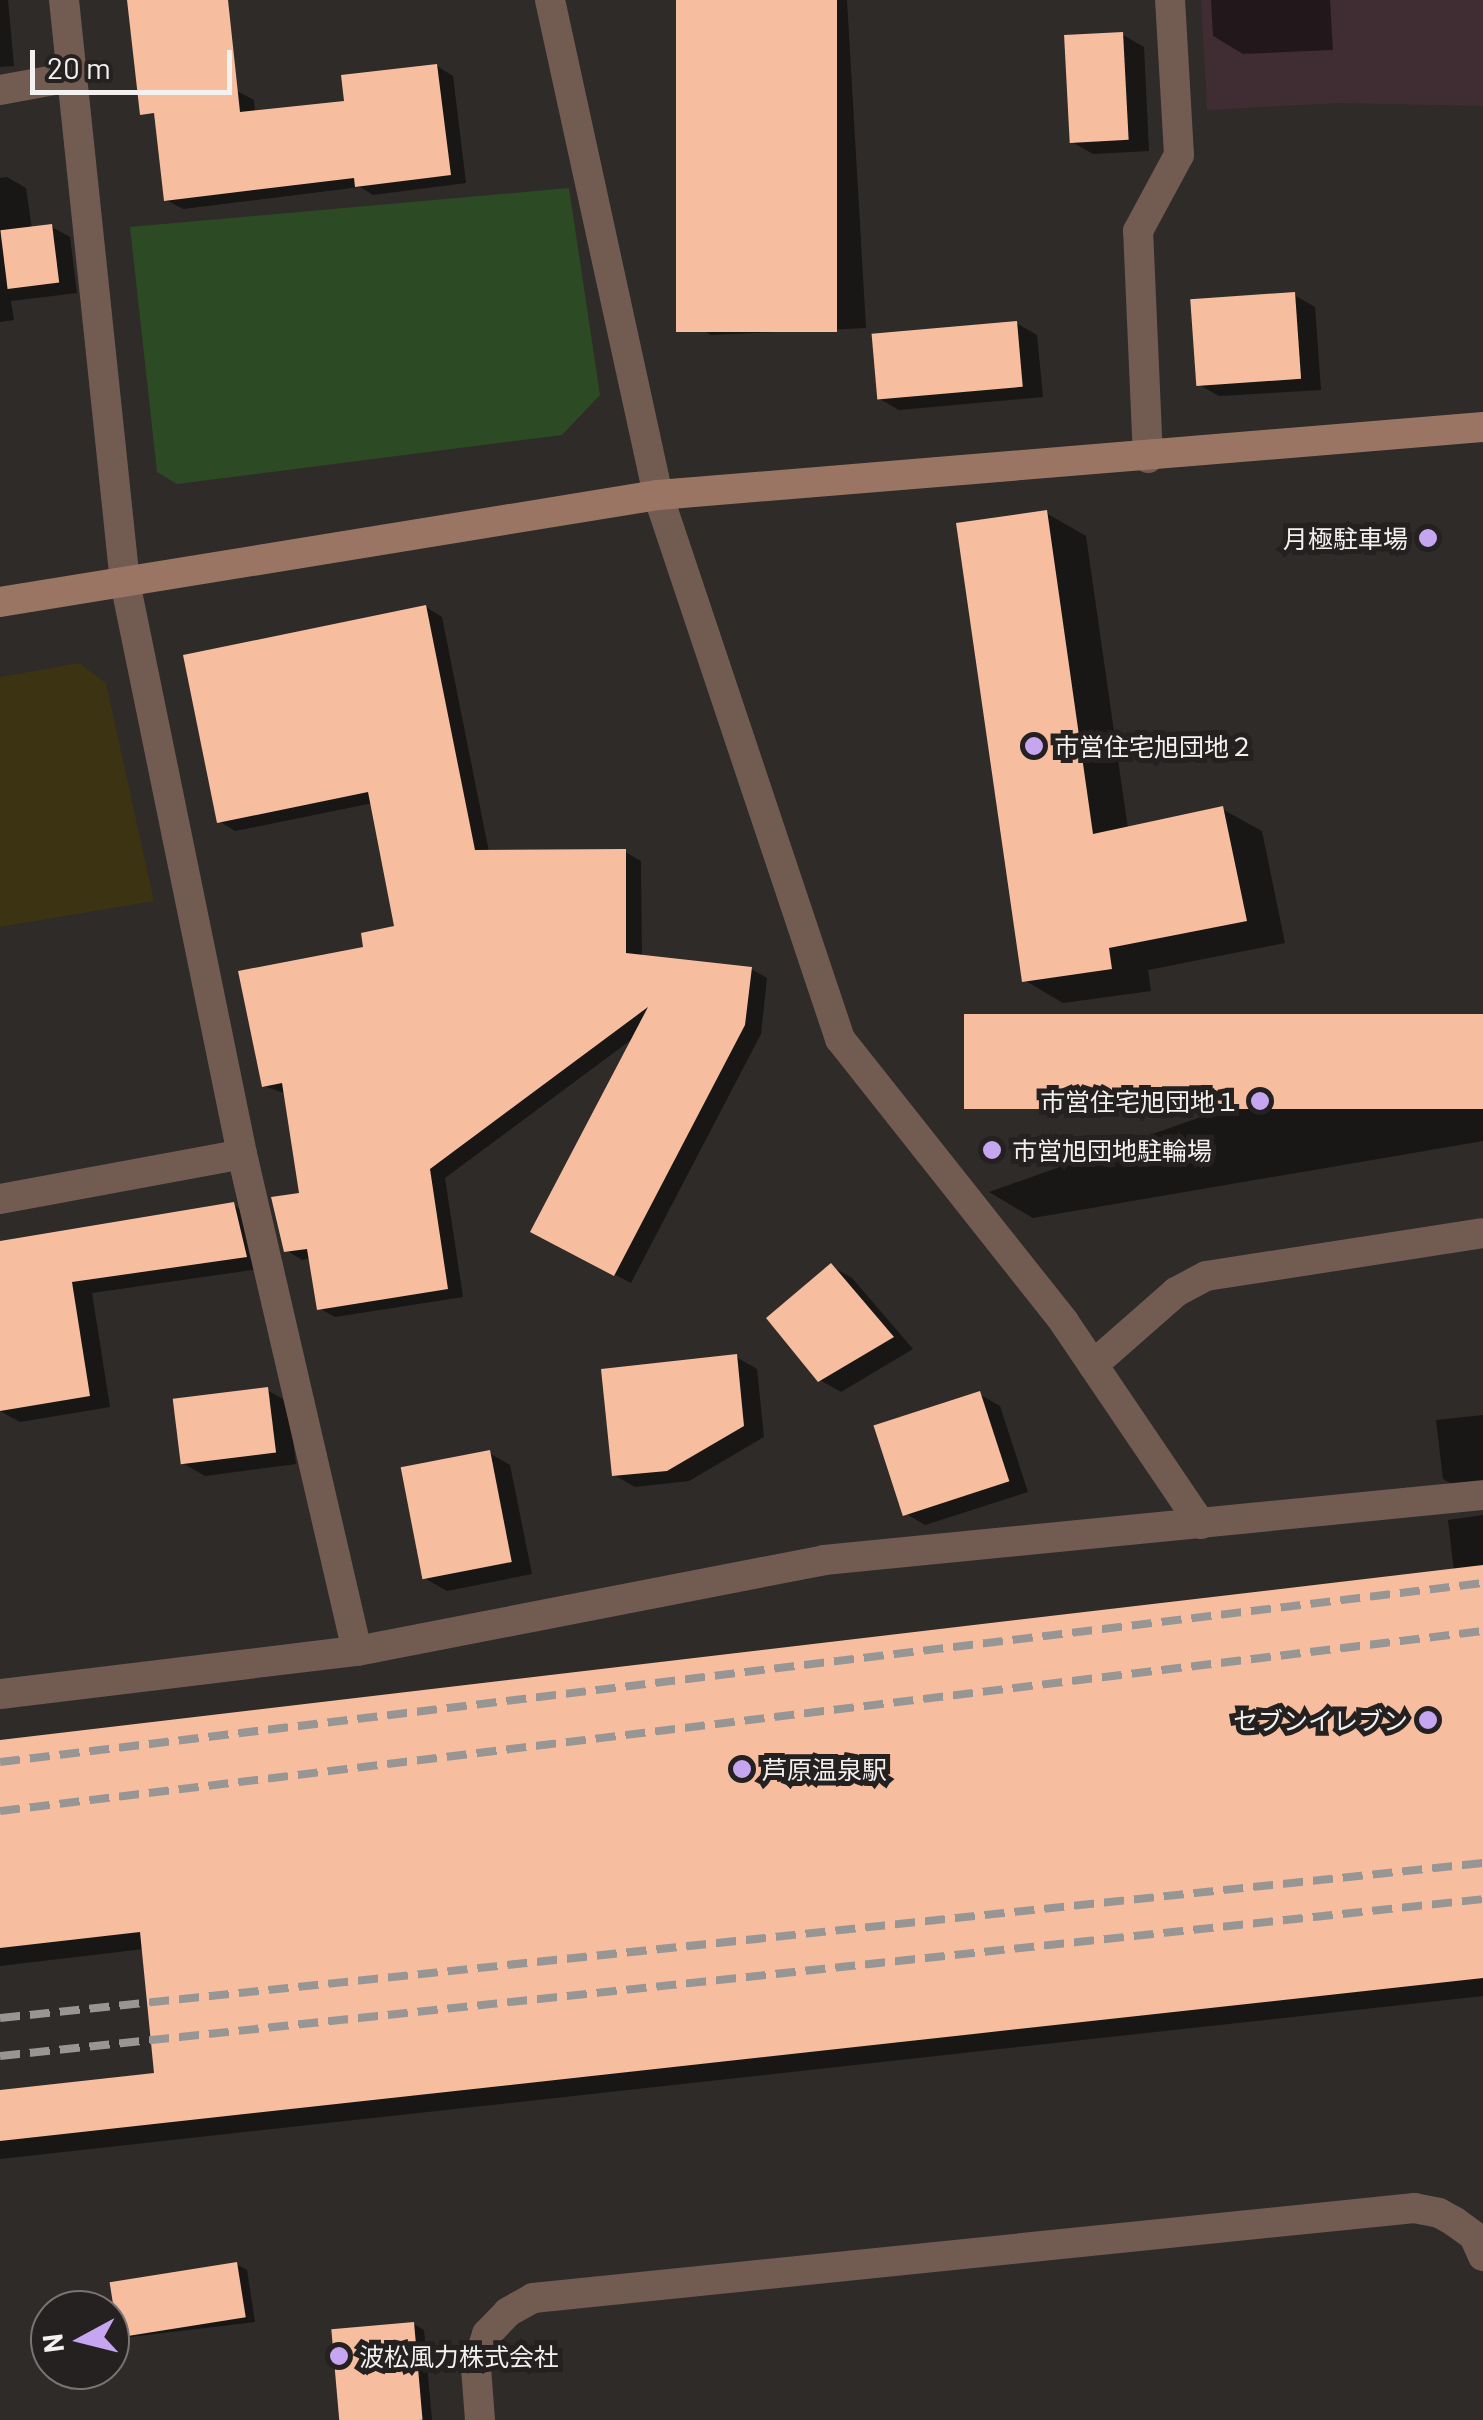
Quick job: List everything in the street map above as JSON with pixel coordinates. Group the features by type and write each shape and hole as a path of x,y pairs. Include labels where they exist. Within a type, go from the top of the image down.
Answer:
{"street":[{"path":"64,0 125,582 242,1154 356,1651"},
{"path":"550,0 658,495 840,1039 1064,1322 1201,1524"},
{"path":"1148,458 1138,231 1179,155 1170,0"},
{"path":"0,90 71,77"},
{"path":"0,602 658,495 1483,428"},
{"path":"0,1199 242,1154"},
{"path":"1094,1365 1176,1292 1206,1276 1483,1233"},
{"path":"0,1694 356,1651 824,1560 1483,1495"},
{"path":"480,2420 476,2368 487,2334 508,2312 533,2298 1414,2208 1439,2213 1455,2222 1474,2236 1483,2256"}],"shaded area":[{"path":"1201,0 1483,0 1483,106 1340,103 1207,110"}],"green space":[{"path":"569,188 600,395 562,435 177,484 157,472 130,227"}],"sand":[{"path":"79,663 106,683 154,901 0,927 0,677"}],"building":[{"path":"127,0 228,0 240,112 344,101 341,75 437,64 451,175 355,187 354,178 164,201 154,113 140,115"},
{"path":"676,0 837,0 837,332 676,332"},
{"path":"1123,32 1129,140 1070,143 1064,35"},
{"path":"52,224 59,283 8,289 0,230"},
{"path":"1295,292 1301,379 1196,386 1190,299"},
{"path":"1017,321 1023,387 877,399 872,334"},
{"name":"市営住宅旭団地２","path":"1047,510 1093,834 1223,806 1247,921 1109,948 1112,969 1022,982 956,523"},
{"path":"426,605 475,850 626,849 626,953 752,967 745,1025 614,1276 530,1232 648,1007 430,1169 448,1289 317,1310 307,1249 284,1252 271,1197 299,1193 282,1083 262,1087 238,971 363,947 361,933 394,926 368,792 217,823 183,655"},
{"path":"964,1014 1483,1014 1483,1109 964,1109"},
{"path":"234,1202 247,1257 72,1282 90,1396 0,1411 0,1241"},
{"path":"831,1263 894,1337 818,1382 766,1318"},
{"path":"737,1354 744,1426 667,1471 612,1476 601,1369"},
{"path":"268,1387 276,1453 181,1464 173,1399"},
{"path":"980,1391 1009,1481 903,1516 873,1426"},
{"path":"490,1450 512,1562 422,1579 401,1467"},
{"path":"1483,1565 1483,1978 0,2141 0,2090 154,2073 140,1932 0,1948 0,1740"},
{"path":"237,2262 246,2317 130,2336 130,2290 111,2290 110,2282"},
{"path":"414,2322 423,2420 339,2420 331,2329"}],"railway":[{"path":"0,1762 1483,1583"},
{"path":"0,1811 1483,1631"},
{"path":"0,2018 1483,1863"},
{"path":"0,2056 1483,1899"}],"place":[{"name":"月極駐車場","path":"1428,538"},
{"name":"市営住宅旭団地２","path":"1034,746"},
{"name":"市営住宅旭団地１","path":"1260,1101"},
{"name":"市営旭団地駐輪場","path":"992,1150"},
{"name":"セブンイレブン","path":"1428,1720"},
{"name":"芦原温泉駅","path":"742,1769"},
{"name":"波松風力株式会社","path":"339,2356"}]}
